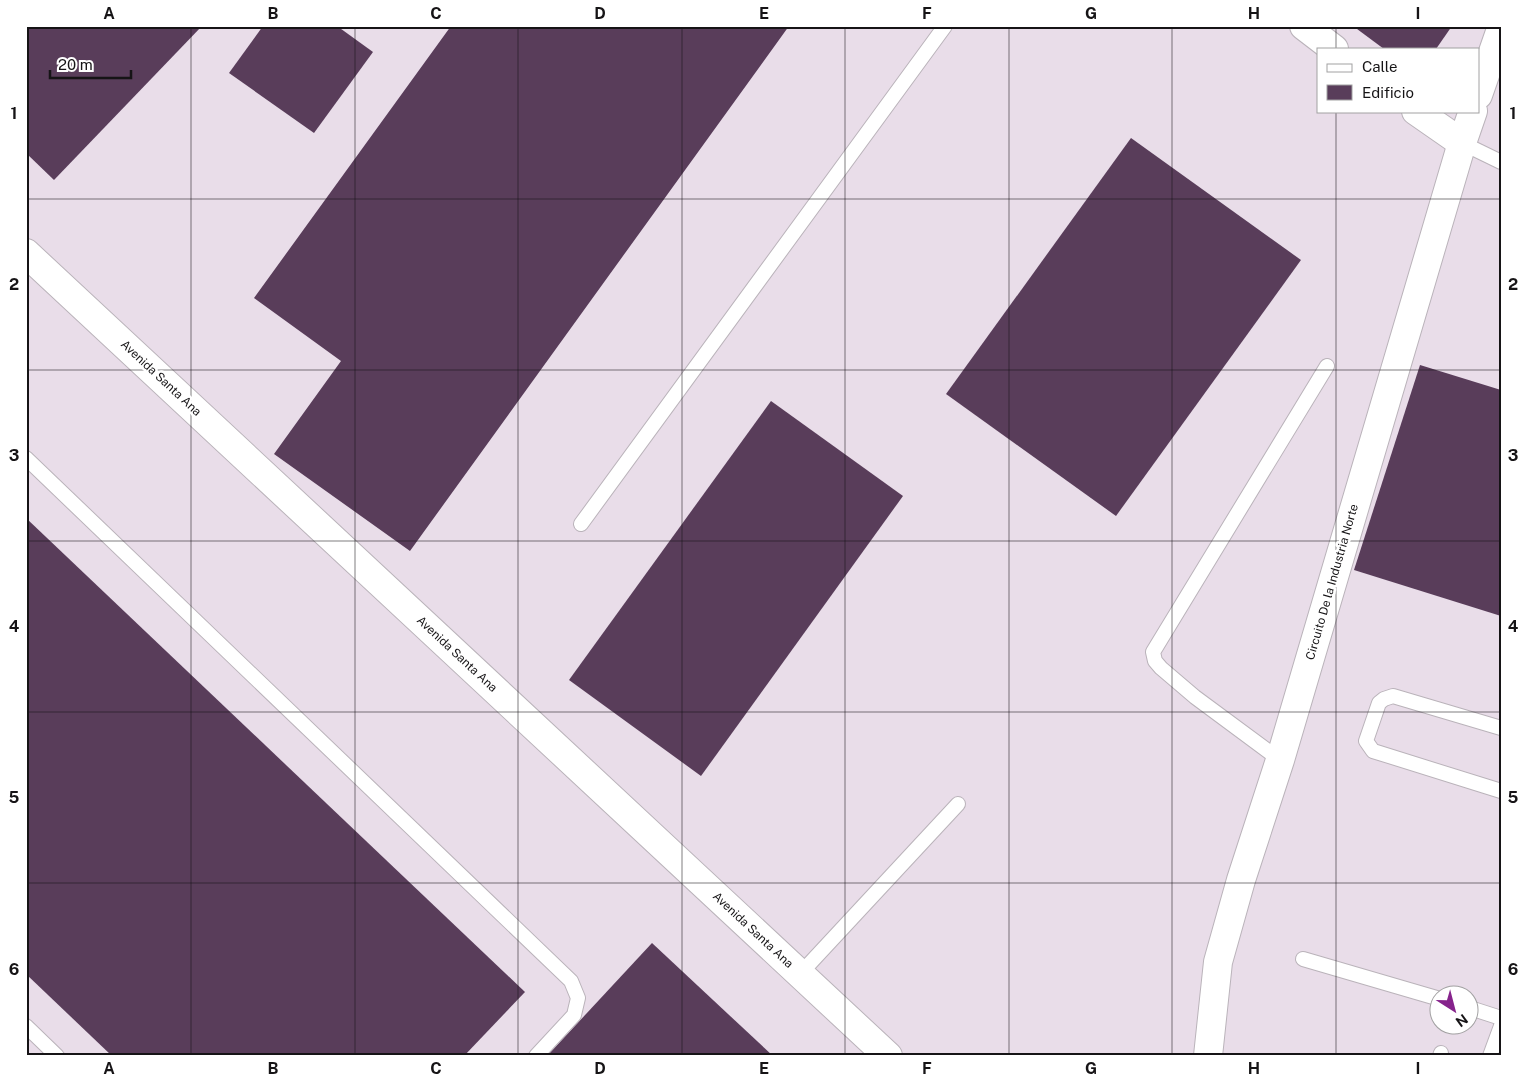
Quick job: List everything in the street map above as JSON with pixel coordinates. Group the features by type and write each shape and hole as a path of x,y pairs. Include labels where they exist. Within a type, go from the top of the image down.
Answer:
{"street":[{"path":"1304,26 1333,48"},
{"path":"1480,89 1501,29"},
{"path":"1417,112 1462,143"},
{"name":"Circuito De la Industria Norte","path":"1208,1056 1218,962 1473,112"},
{"name":"Avenida Santa Ana","path":"26,253 888,1056"}],"lane":[{"path":"582,524 945,26"},
{"path":"1462,143 1501,162"},
{"path":"1280,760 1195,697 1161,668 1155,661 1153,652 1327,366"},
{"path":"26,458 570,981 578,998 574,1015 536,1056"},
{"path":"1501,728 1393,696 1379,703 1366,741 1372,751 1501,791"},
{"path":"800,974 958,804"},
{"path":"1303,959 1430,996"},
{"path":"1480,1011 1501,1018"},
{"path":"26,1026 57,1056"},
{"path":"1490,1056 1501,1026"}],"shaded area":[{"path":"26,26 1501,26 1501,1056 26,1056"}],"building":[{"path":"26,26 202,26 54,180 26,153"},
{"path":"263,26 337,26 373,52 314,133 229,73"},
{"path":"451,26 789,26 410,551 274,454 341,361 254,298"},
{"path":"1353,26 1452,26 1437,48 1383,48"},
{"path":"1131,138 1301,260 1116,516 946,394"},
{"path":"1420,365 1501,390 1501,616 1354,570"},
{"path":"771,401 903,496 701,776 569,680"},
{"path":"26,518 525,992 464,1056 112,1056 26,974"},
{"path":"652,943 773,1056 547,1056"}]}
